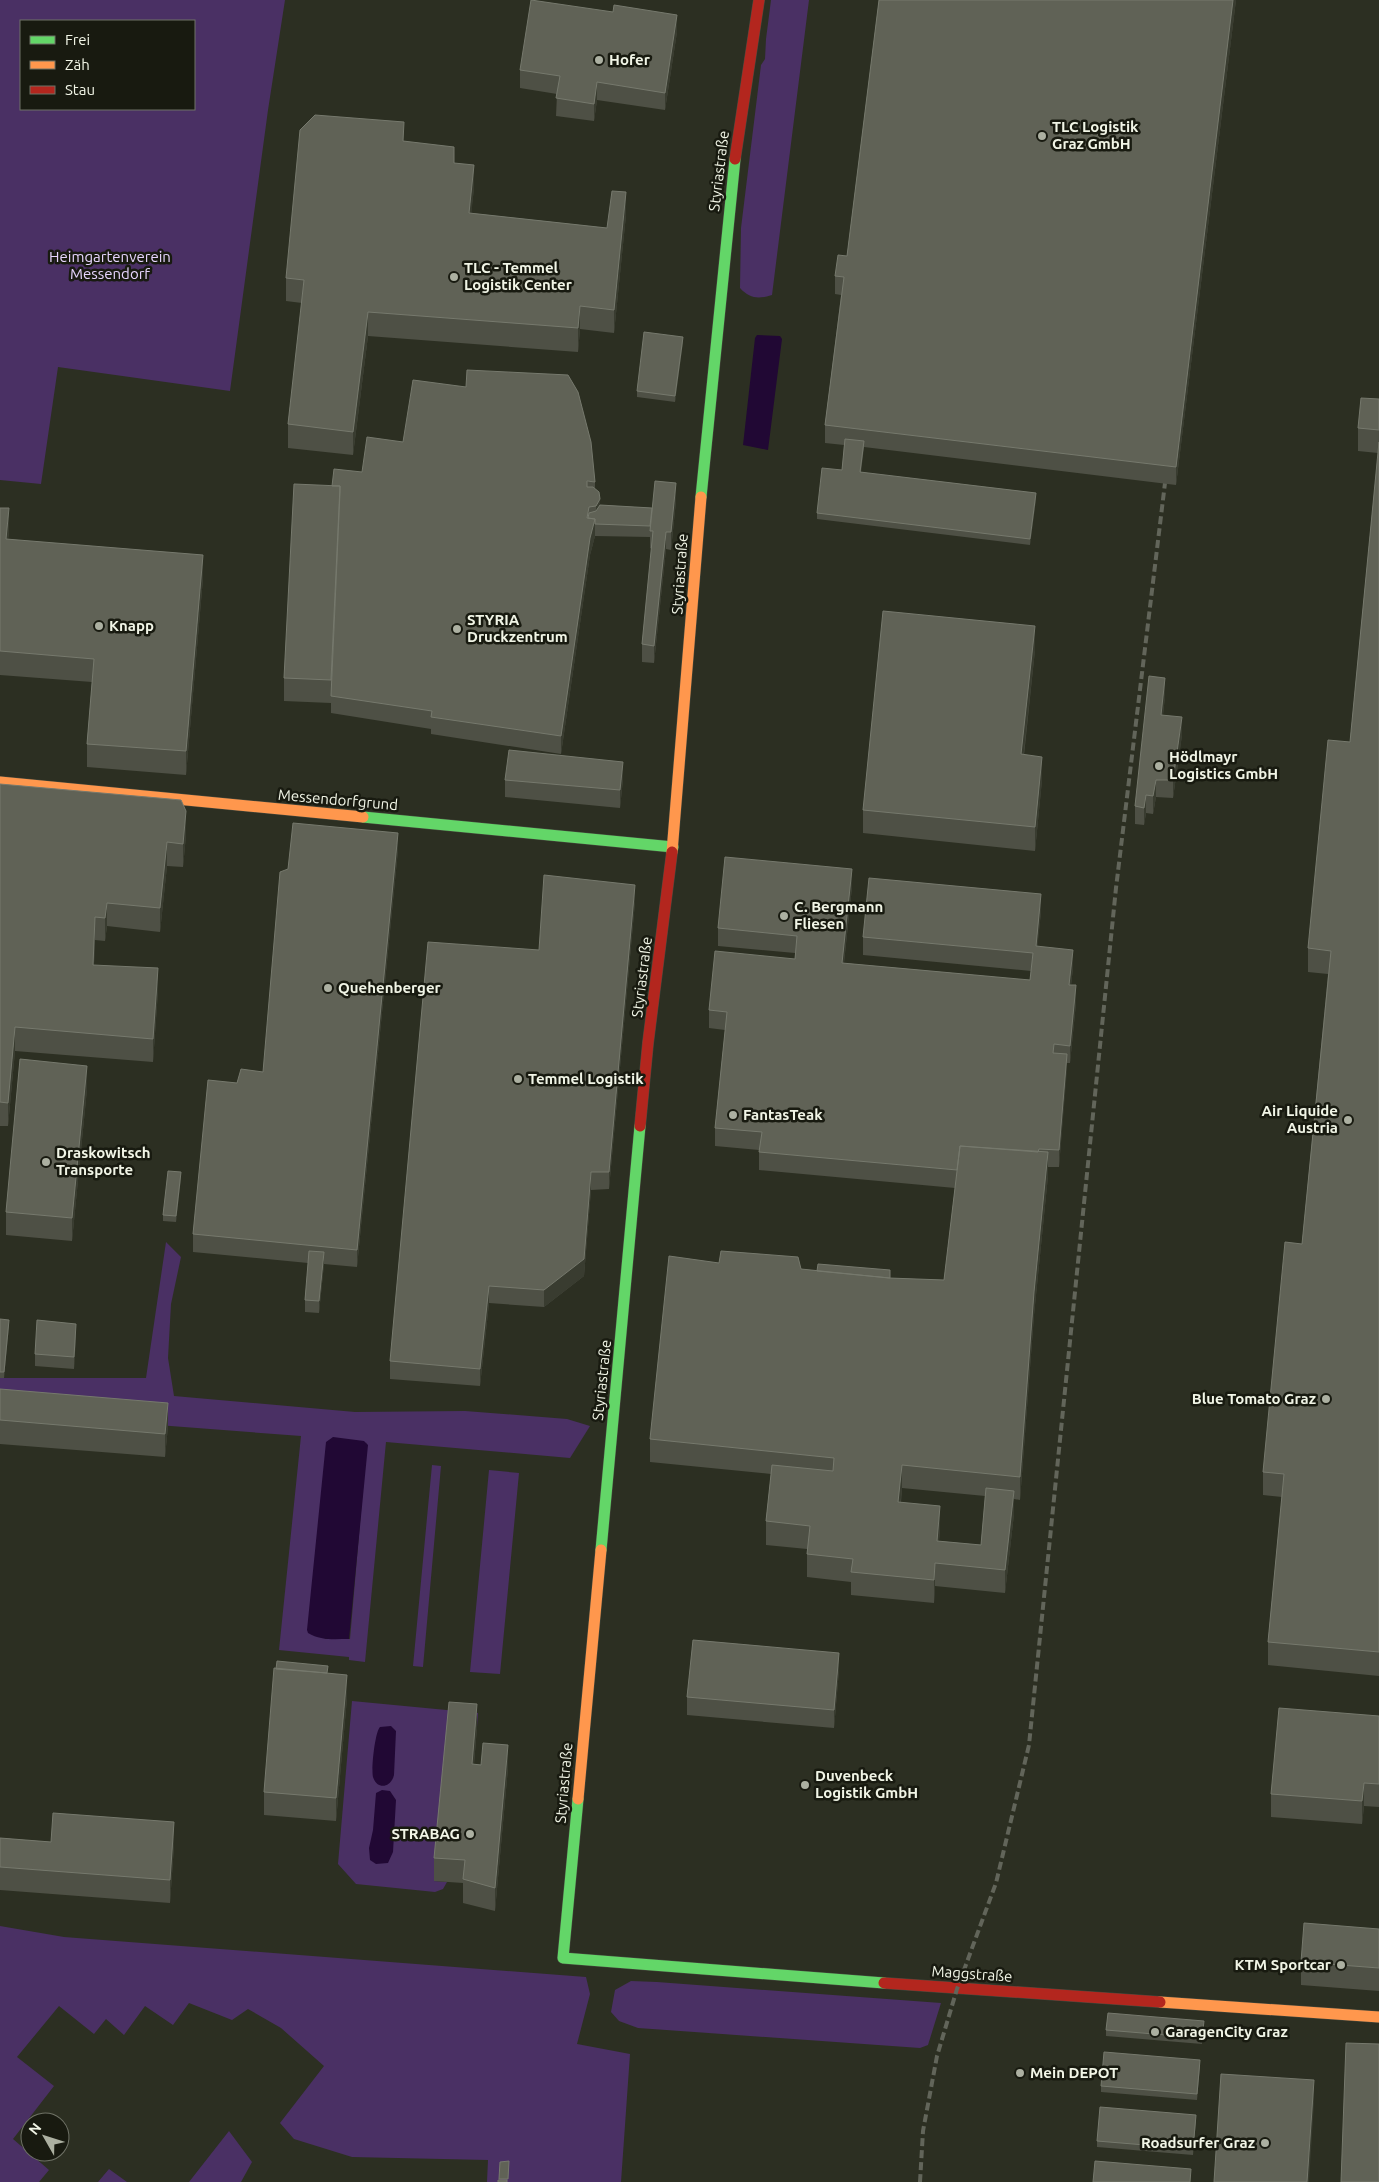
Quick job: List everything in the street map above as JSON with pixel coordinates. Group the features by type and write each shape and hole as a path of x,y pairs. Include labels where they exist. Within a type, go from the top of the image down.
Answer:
{"street":[{"name":"Styriastraße","path":"562,1958 648,1043 673,847 708,408 738,135 759,0"},
{"name":"Messendorfgrund","path":"0,782 673,847"},
{"name":"Maggstraße","path":"562,1958 957,1989 1379,2017"}],"green space":[{"name":"Heimgartenverein Messendorf","path":"0,0 285,0 268,110 230,391 58,367 41,484 0,480"},
{"path":"771,0 809,0 772,295 759,297 751,296 740,288 741,228 761,65 765,59"},
{"path":"166,1242 181,1257 171,1304 168,1358 174,1396 355,1412 465,1411 567,1419 590,1426 570,1458 386,1442 365,1662 349,1660 349,1657 279,1650 301,1436 0,1413 0,1378 146,1378","holes":["367,1442 350,1639 325,1639"]},
{"path":"432,1465 441,1466 423,1667 413,1666"},
{"path":"489,1470 519,1473 500,1674 470,1672"},
{"path":"352,1701 478,1713 477,1727 449,1725 434,1881 447,1882 443,1889 435,1892 356,1884 338,1864"},
{"path":"0,1926 64,1937 586,1977 590,1994 577,2044 630,2054 621,2182 487,2182 488,2160 352,2157 294,2139 280,2123 324,2066 281,2028 248,2009 232,2020 189,2003 173,2025 145,2006 124,2035 106,2019 94,2034 59,2006 17,2057 54,2086 34,2112 20,2112 20,2130 13,2139 20,2145 20,2162 40,2162 49,2170 39,2182 0,2182"},
{"path":"631,1981 941,2003 928,2045 920,2048 638,2028 619,2021 611,2012 615,1990"},
{"path":"229,2131 252,2162 241,2182 189,2182"},
{"path":"109,2169 127,2182 98,2182"}],"shaded area":[{"path":"757,335 780,336 782,339 768,450 743,445 755,338"},
{"path":"333,1437 364,1441 368,1445 349,1639 313,1636 307,1630 326,1442"},
{"path":"391,1726 396,1731 394,1775 390,1783 381,1786 373,1777 375,1743 380,1727"},
{"path":"382,1790 390,1791 396,1800 393,1852 388,1863 376,1864 370,1860 369,1848 373,1830 376,1793"}],"building":[{"name":"Hofer","path":"531,0 613,12 614,5 677,15 665,93 597,82 594,104 556,98 560,76 520,70"},
{"name":"TLC Logistik Graz GmbH","path":"879,0 1233,0 1176,467 825,425 844,277 835,276 838,255 847,256"},
{"name":"TLC - Temmel Logistik Center","path":"315,115 404,122 403,141 454,147 454,163 474,165 469,213 607,228 612,191 626,192 614,310 580,306 578,328 368,312 353,432 288,424 304,280 286,278 300,130"},
{"path":"644,332 683,337 675,396 637,391"},
{"name":"STYRIA Druckzentrum","path":"467,370 568,375 578,392 591,442 595,482 587,481 587,487 593,487 599,492 600,499 596,506 589,507 587,518 595,519 590,538 561,736 431,717 432,711 331,696 340,492 340,486 332,486 334,469 362,472 367,437 403,442 413,380 466,387"},
{"path":"1361,398 1379,399 1379,430 1358,428"},
{"path":"845,439 864,441 860,472 1036,493 1030,539 817,513 822,468 842,470"},
{"name":"Air Liquide Austria","path":"1379,442 1379,1652 1268,1642 1284,1474 1263,1472 1285,1242 1302,1244 1331,951 1308,948 1328,740 1350,742"},
{"path":"655,481 676,483 671,532 666,532 654,646 642,644 653,531 650,531"},
{"path":"294,484 340,486 331,680 284,678"},
{"path":"600,505 652,508 650,526 595,524 595,519 588,518 589,513 596,511"},
{"name":"Knapp","path":"0,508 9,508 6,539 203,555 186,751 87,744 94,659 0,651"},
{"path":"883,611 1035,626 1021,754 1042,757 1035,827 863,810"},
{"name":"Hödlmayr Logistics GmbH","path":"1149,676 1165,678 1161,715 1182,717 1173,780 1156,780 1153,796 1146,795 1144,808 1135,806"},
{"path":"509,750 623,762 620,790 505,780"},
{"path":"0,784 181,800 186,811 183,844 167,842 160,908 107,903 105,918 95,917 93,965 158,968 153,1039 15,1027 8,1103 0,1102"},
{"name":"Quehenberger","path":"293,823 398,833 357,1250 193,1234 208,1080 237,1083 241,1069 263,1072 280,872 288,869"},
{"path":"725,857 852,869 842,963 1030,980 1033,953 863,937 869,878 1041,894 1036,946 1073,950 1069,985 1076,985 1070,1046 1054,1044 1053,1053 1067,1054 1059,1150 1039,1149 1038,1152 960,1146 957,1170 759,1152 762,1132 715,1128 727,1012 709,1010 715,951 795,959 797,936 718,928"},
{"name":"Temmel Logistik","path":"544,875 635,885 609,1172 591,1172 584,1259 544,1290 489,1286 480,1369 390,1361 428,942 539,950"},
{"name":"Draskowitsch Transporte","path":"20,1059 87,1066 72,1218 6,1212"},
{"path":"960,1146 1048,1152 1034,1292 1020,1477 902,1465 898,1502 940,1506 937,1541 981,1545 986,1488 1014,1491 1005,1570 935,1563 934,1580 851,1572 853,1559 807,1554 810,1526 766,1521 772,1465 833,1471 834,1458 650,1439 669,1256 719,1263 721,1251 798,1257 801,1269 889,1278 944,1280"},
{"path":"168,1171 181,1172 176,1216 163,1215"},
{"path":"309,1251 324,1252 319,1301 305,1300"},
{"path":"818,1264 890,1270 890,1278 817,1271"},
{"path":"0,1319 9,1320 4,1372 0,1372"},
{"path":"37,1320 76,1324 74,1357 35,1354"},
{"path":"0,1389 168,1403 165,1434 0,1420"},
{"path":"693,1640 839,1653 834,1710 687,1697"},
{"path":"277,1661 328,1666 327,1673 276,1669"},
{"path":"274,1668 347,1675 336,1798 264,1792"},
{"name":"STRABAG","path":"449,1702 477,1704 472,1764 481,1765 483,1743 508,1745 495,1888 463,1879 465,1860 434,1858"},
{"path":"1279,1708 1379,1716 1379,1784 1364,1783 1362,1801 1271,1794"},
{"path":"53,1813 174,1822 170,1880 0,1867 0,1838 51,1842"},
{"path":"1304,1923 1379,1929 1379,1968 1301,1962"},
{"name":"GaragenCity Graz","path":"1108,2013 1204,2021 1202,2038 1106,2030"},
{"path":"1346,2043 1379,2044 1379,2182 1341,2182"},
{"path":"1104,2052 1200,2060 1197,2094 1101,2086"},
{"name":"Roadsurfer Graz","path":"1221,2074 1314,2080 1307,2182 1214,2182"},
{"path":"1100,2107 1196,2115 1193,2149 1097,2141"},
{"path":"509,2161 508,2179 499,2179 500,2162"},
{"path":"1095,2161 1191,2169 1190,2182 1093,2182"},
{"path":"498,2180 507,2180 507,2182 498,2182"}],"railway":[{"path":"920,2182 923,2131 937,2056 957,1989 996,1883 1029,1745 1116,888 1165,483"}],"traffic: fast":[{"path":"701,497 735,159"},
{"path":"363,817 673,847"},
{"path":"601,1550 640,1126"},
{"path":"578,1799 563,1958 884,1983"}],"traffic: slow":[{"path":"672,852 701,497"},
{"path":"0,782 363,817"},
{"path":"578,1799 601,1550"},
{"path":"1160,2002 1379,2017"}],"traffic: jam":[{"path":"735,159 759,0"},
{"path":"640,1126 648,1043 672,852"},
{"path":"884,1983 1160,2002"}],"place":[{"name":"Hofer","path":"599,60"},
{"name":"TLC Logistik Graz GmbH","path":"1042,136"},
{"name":"TLC - Temmel Logistik Center","path":"454,277"},
{"name":"Knapp","path":"99,626"},
{"name":"STYRIA Druckzentrum","path":"457,629"},
{"name":"Hödlmayr Logistics GmbH","path":"1159,766"},
{"name":"C. Bergmann Fliesen","path":"784,916"},
{"name":"Quehenberger","path":"328,988"},
{"name":"Temmel Logistik","path":"518,1079"},
{"name":"FantasTeak","path":"733,1115"},
{"name":"Air Liquide Austria","path":"1348,1120"},
{"name":"Draskowitsch Transporte","path":"46,1162"},
{"name":"Blue Tomato Graz","path":"1326,1399"},
{"name":"Duvenbeck Logistik GmbH","path":"805,1785"},
{"name":"STRABAG","path":"470,1834"},
{"name":"KTM Sportcar","path":"1341,1965"},
{"name":"GaragenCity Graz","path":"1155,2032"},
{"name":"Mein DEPOT","path":"1020,2073"},
{"name":"Roadsurfer Graz","path":"1265,2143"}]}
